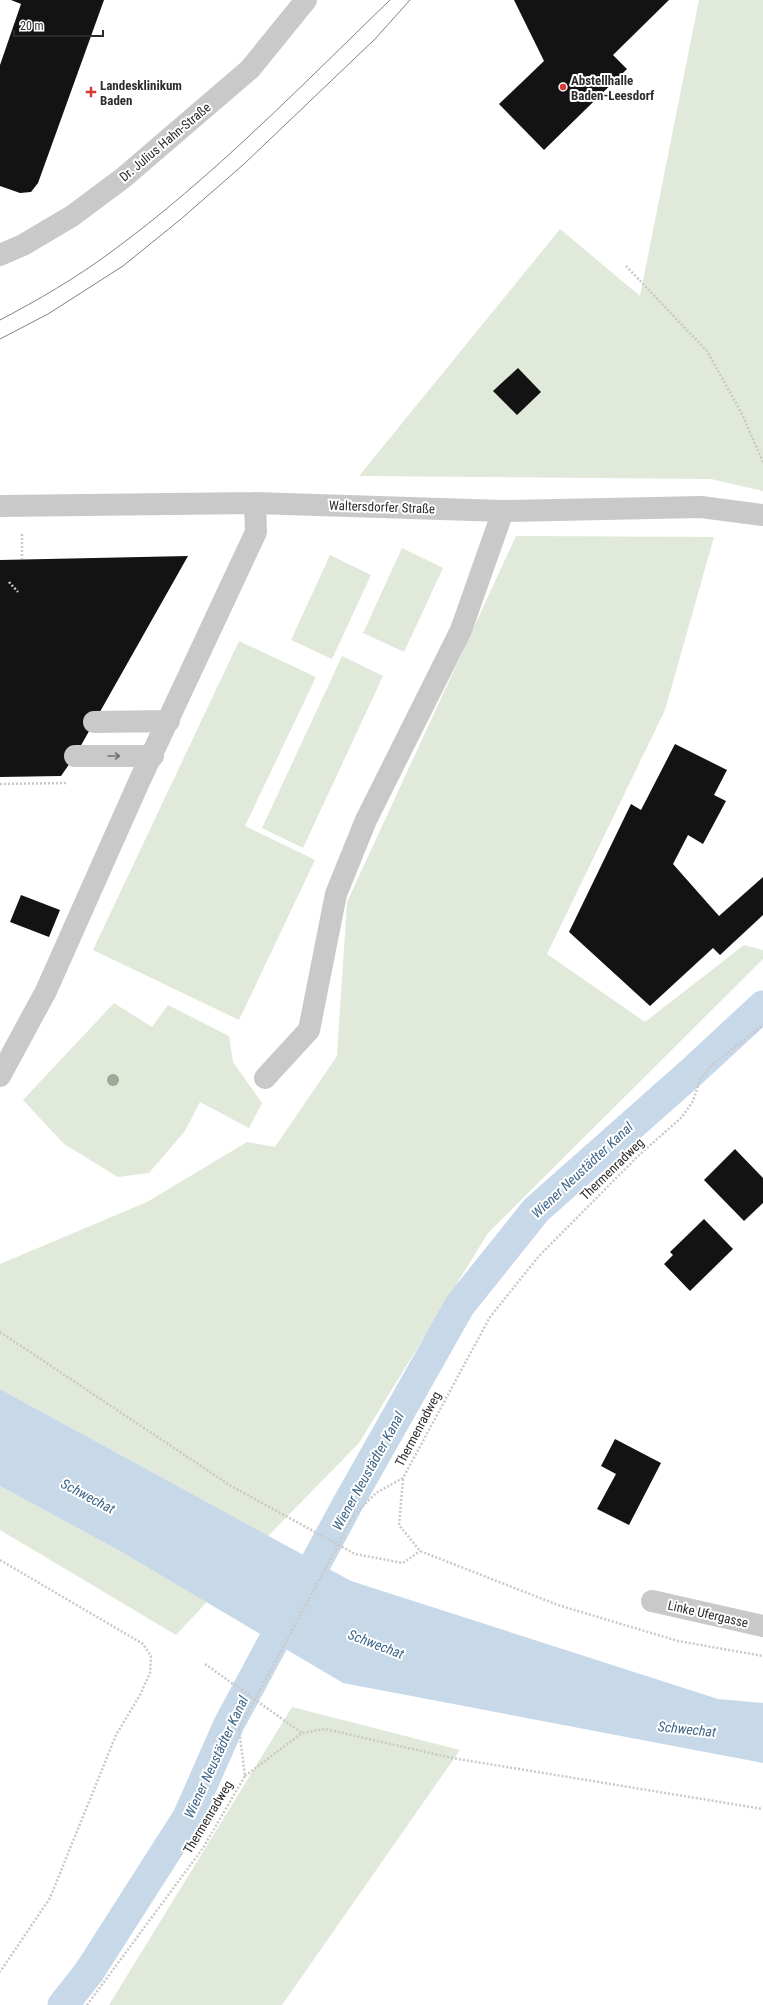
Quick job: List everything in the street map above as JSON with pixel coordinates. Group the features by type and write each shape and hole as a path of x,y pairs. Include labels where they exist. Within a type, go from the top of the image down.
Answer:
{"street":[{"name":"Dr. Julius Hahn-Straße","path":"0,255 23,245 72,216 123,178 250,69 306,0"},
{"name":"Waltersdorfer Straße","path":"0,506 255,503 503,511 701,507 763,515"},
{"path":"0,1076 46,991 139,782 153,756 256,532 255,503"},
{"path":"265,1078 309,1030 336,894 366,820 461,630 503,511"},
{"path":"94,722 169,721"},
{"path":"75,756 153,756"},
{"name":"Linke Ufergasse","path":"652,1601 763,1626"}],"path":[{"path":"626,266 706,351 742,414 763,462"},
{"path":"22,534 22,559"},
{"path":"9,582 18,592"},
{"name":"Thermenradweg","path":"87,2005 203,1848 245,1776 239,1729 354,1515 376,1493 403,1478 490,1317 544,1250 638,1156 682,1117 693,1101 700,1080 711,1066 763,1025"},
{"path":"0,1332 230,1486 355,1554 403,1563 420,1551"},
{"path":"403,1478 399,1525 420,1551 558,1605 678,1641 763,1656"},
{"path":"0,1560 143,1644 151,1656 150,1673 140,1695 116,1735 50,1898 0,1972"},
{"path":"205,1664 302,1733"},
{"path":"245,1776 302,1733 325,1729 452,1758 763,1809"}],"green space":[{"path":"699,0 763,0 763,491 711,479 359,476 560,229 640,296"},
{"path":"516,536 714,537 665,710 547,954 645,1022 744,945 763,950 763,959 488,1233 359,1443 268,1536 0,1389 0,1264 147,1202 247,1142 275,1147 337,1056 347,902"},
{"path":"402,548 443,568 404,652 363,633"},
{"path":"330,555 371,575 332,659 291,640"},
{"path":"239,641 316,677 245,826 315,860 239,1020 93,950"},
{"path":"342,656 383,676 303,848 262,828"},
{"path":"114,1003 152,1027 168,1005 229,1036 233,1062 262,1103 249,1128 200,1102 185,1131 149,1173 118,1177 64,1144 23,1100"},
{"path":"0,1486 120,1551 207,1602 176,1635 0,1530"},
{"path":"292,1707 460,1750 282,2005 109,2005"}],"water":[{"name":"Schwechat","path":"0,1389 351,1581 718,1699 763,1703 763,1763 343,1683 120,1551 0,1486"}],"building":[{"name":"Landesklinikum Baden","path":"11,0 104,0 38,183 31,192 20,193 0,186 0,65 21,4"},
{"name":"Abstellhalle Baden-Leesdorf","path":"514,0 669,0 613,55 627,69 544,150 499,104 544,61"},
{"path":"518,368 541,392 517,415 493,391"},
{"path":"188,556 75,756 61,776 0,777 0,560"},
{"path":"675,744 727,770 714,795 726,801 703,844 688,835 673,864 719,916 763,877 763,915 720,955 713,948 650,1006 569,932 631,804 641,810"},
{"path":"21,895 60,910 49,937 10,922"},
{"path":"735,1149 763,1178 763,1203 744,1221 704,1180"},
{"path":"704,1219 733,1249 690,1291 664,1264 673,1255 670,1252"},
{"path":"615,1439 661,1463 629,1525 597,1509 616,1474 601,1466"}],"waterway":[{"name":"Wiener Neustädter Kanal","path":"63,2005 89,1972 188,1817 229,1724 347,1505 460,1305 536,1210 694,1070 763,1006"}],"tram line":[{"path":"0,320 71,280 111,252 185,194 255,131 390,0"},
{"path":"0,339 48,314 123,266 181,219 244,164 375,39 410,0"}],"place":[{"name":"Abstellhalle Baden-Leesdorf","path":"563,87"},
{"name":"Landesklinikum Baden","path":"91,92"}]}
